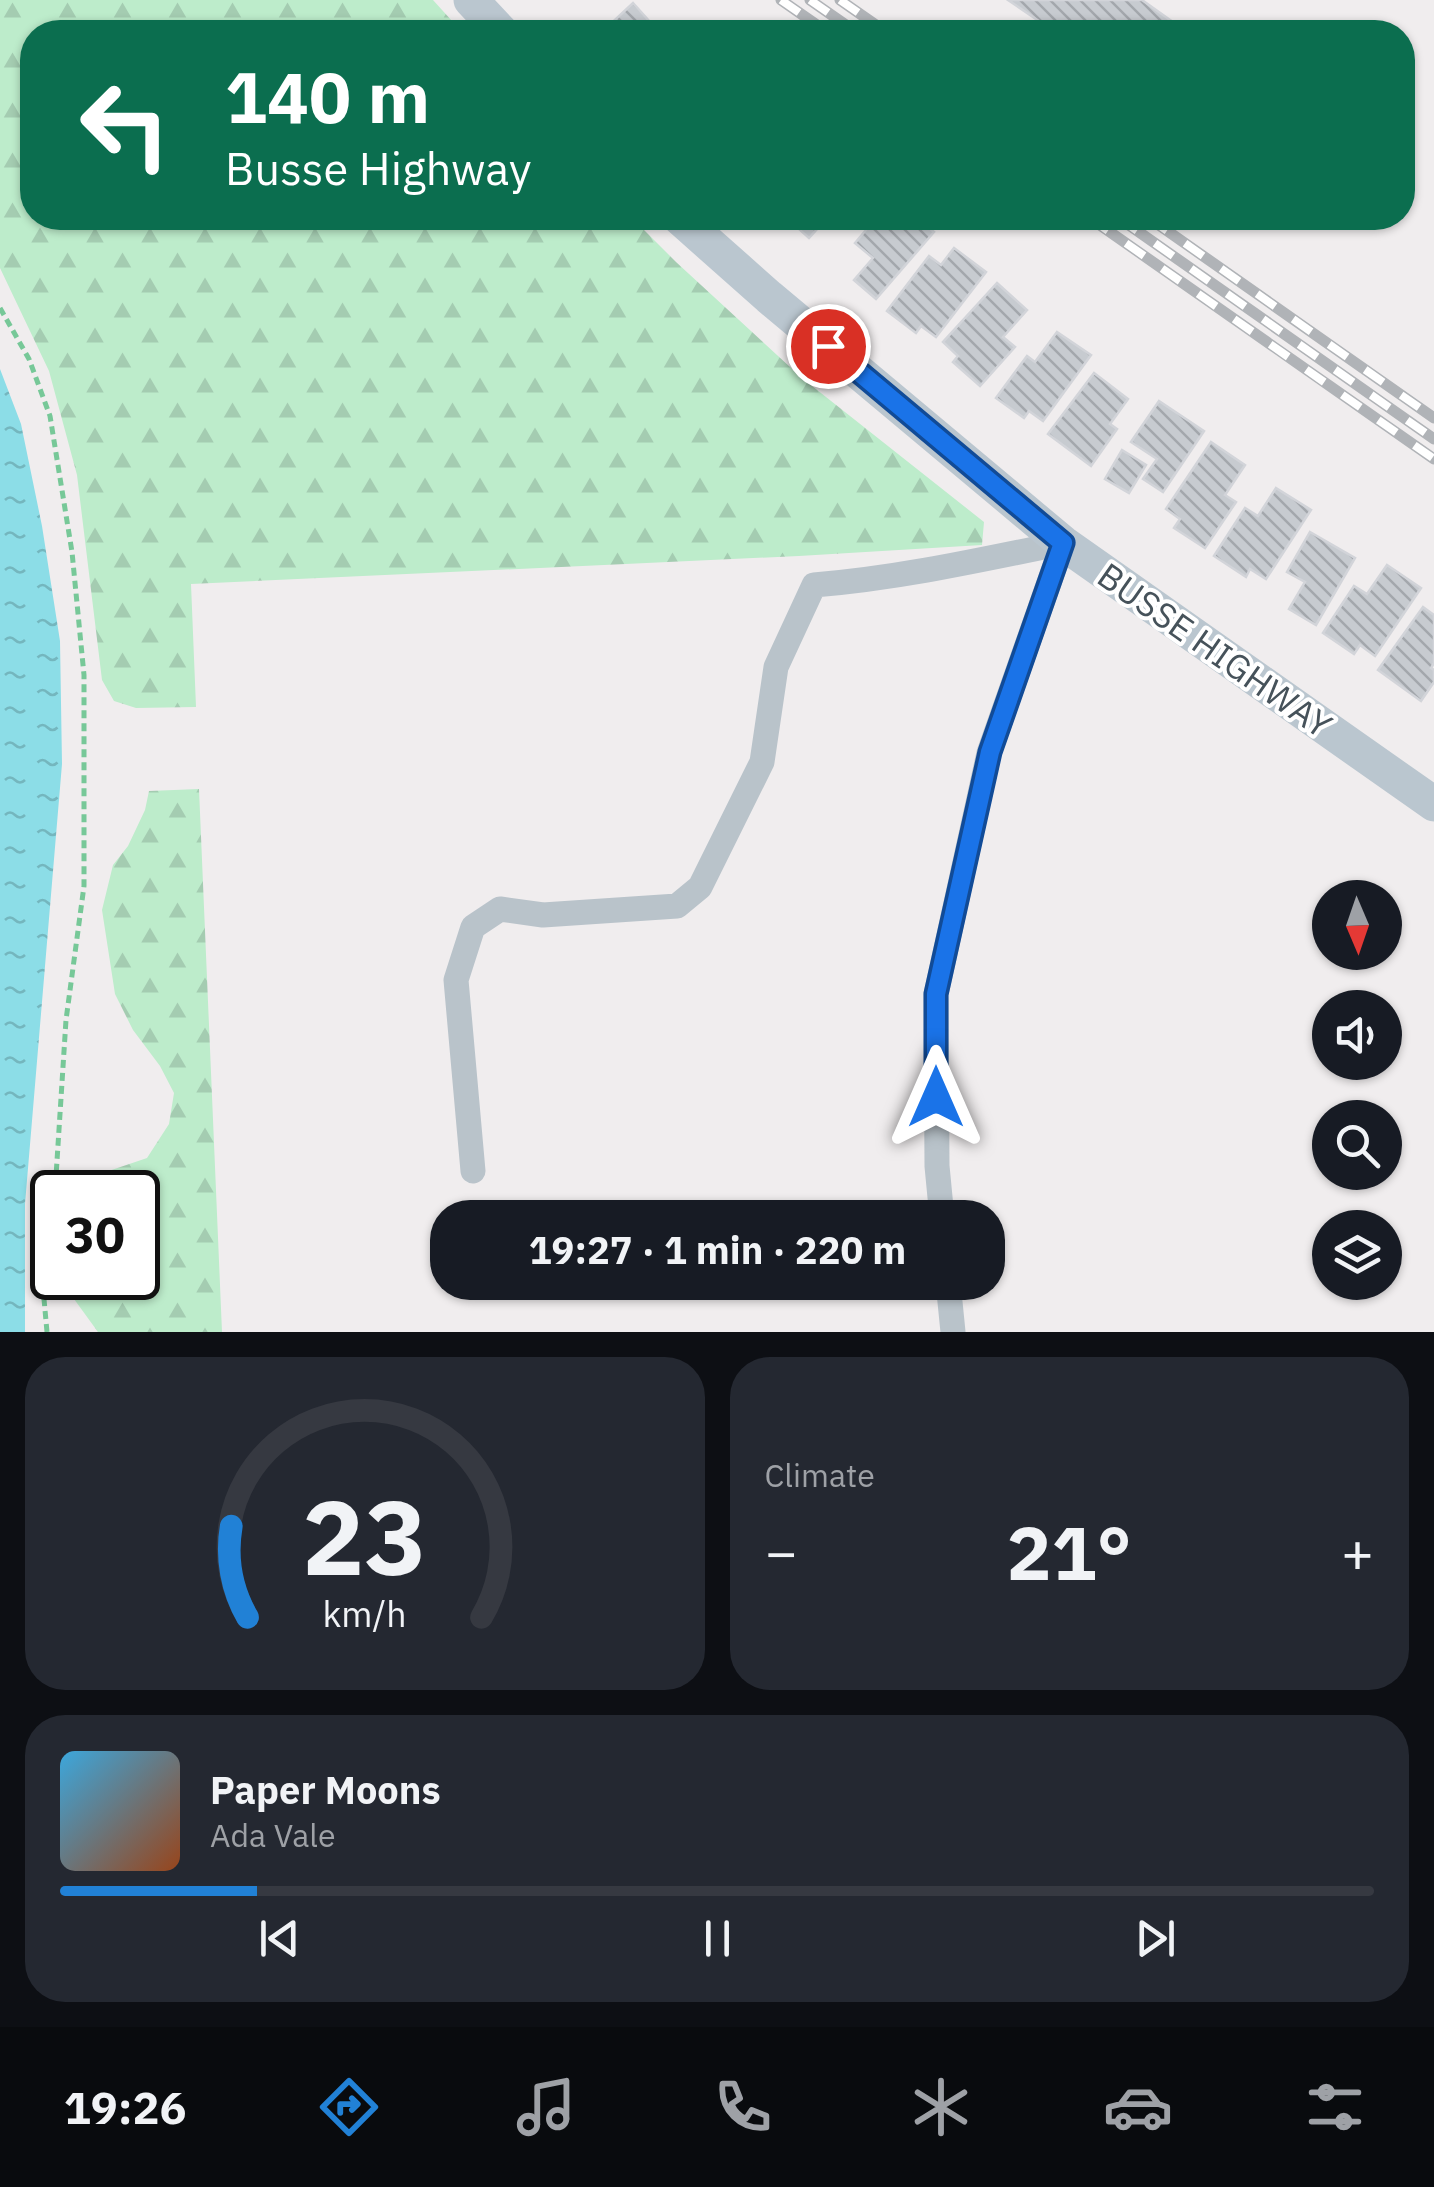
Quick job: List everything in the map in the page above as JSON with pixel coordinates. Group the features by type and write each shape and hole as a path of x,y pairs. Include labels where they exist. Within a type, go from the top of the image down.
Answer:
{"main road":[{"path":"472,0 490,20"},
{"name":"BUSSE HIGHWAY","path":"694,230 1063,543 1434,804"}],"street":[{"path":"473,1170 456,980 472,927 500,910 543,916 678,906 700,887 762,762 776,667 814,584 947,568 1063,543"},
{"path":"940,1200 936,994 990,752 1063,543"},
{"path":"950,1300 953,1332"}],"path":[{"path":"0,308 29,358 50,416 72,552 84,674 84,886 66,1020 56,1170"},
{"path":"44,1300 46,1332"}],"green space":[{"path":"0,0 433,0 451,20 20,20 20,230 644,230 802,378 984,522 982,545 191,584 196,707 136,708 114,701 102,680 77,475 49,371 0,268"},
{"path":"199,789 222,1332 98,1332 75,1300 160,1300 160,1170 112,1170 147,1158 169,1124 174,1093 115,994 102,910 113,865 128,846 145,810 149,791"}],"water":[{"path":"0,369 21,424 60,641 62,764 25,1204 25,1332 0,1332"}],"building":[{"path":"1008,0 1142,0 1170,20 1037,20"},
{"path":"633,3 648,20 615,20"},
{"path":"800,230 816,230 809,238"},
{"path":"866,230 934,232 876,299 854,280 873,258 855,243"},
{"path":"954,248 986,272 936,337 921,326 916,333 887,311 929,256 941,265"},
{"path":"997,283 1027,310 1003,337 1015,347 980,386 953,362 958,356 943,342"},
{"path":"1057,332 1091,355 1043,421 1029,411 1024,418 996,398 1027,356 1035,362"},
{"path":"1094,373 1128,399 1110,424 1117,429 1091,466 1048,434"},
{"path":"1159,401 1204,431 1163,492 1143,479 1157,459 1131,442"},
{"path":"1211,442 1245,465 1225,495 1236,502 1205,548 1174,528 1180,519 1166,509"},
{"path":"1122,450 1146,465 1129,493 1105,479"},
{"path":"1276,488 1311,510 1266,579 1250,569 1246,577 1214,556 1245,508 1258,516"},
{"path":"1310,532 1355,558 1316,625 1289,609 1305,582 1287,572"},
{"path":"1387,565 1421,588 1375,656 1360,645 1354,654 1323,633 1354,586 1367,594"},
{"path":"1423,607 1434,615 1434,682 1421,701 1378,670"}],"railway":[{"path":"781,0 810,20"},
{"path":"810,0 839,20"},
{"path":"840,0 869,20"},
{"path":"1107,230 1434,459"},
{"path":"1136,230 1434,439"},
{"path":"1166,230 1434,418"}],"route":[{"path":"828,346 1063,543 990,752 936,994 936,1097"}]}
